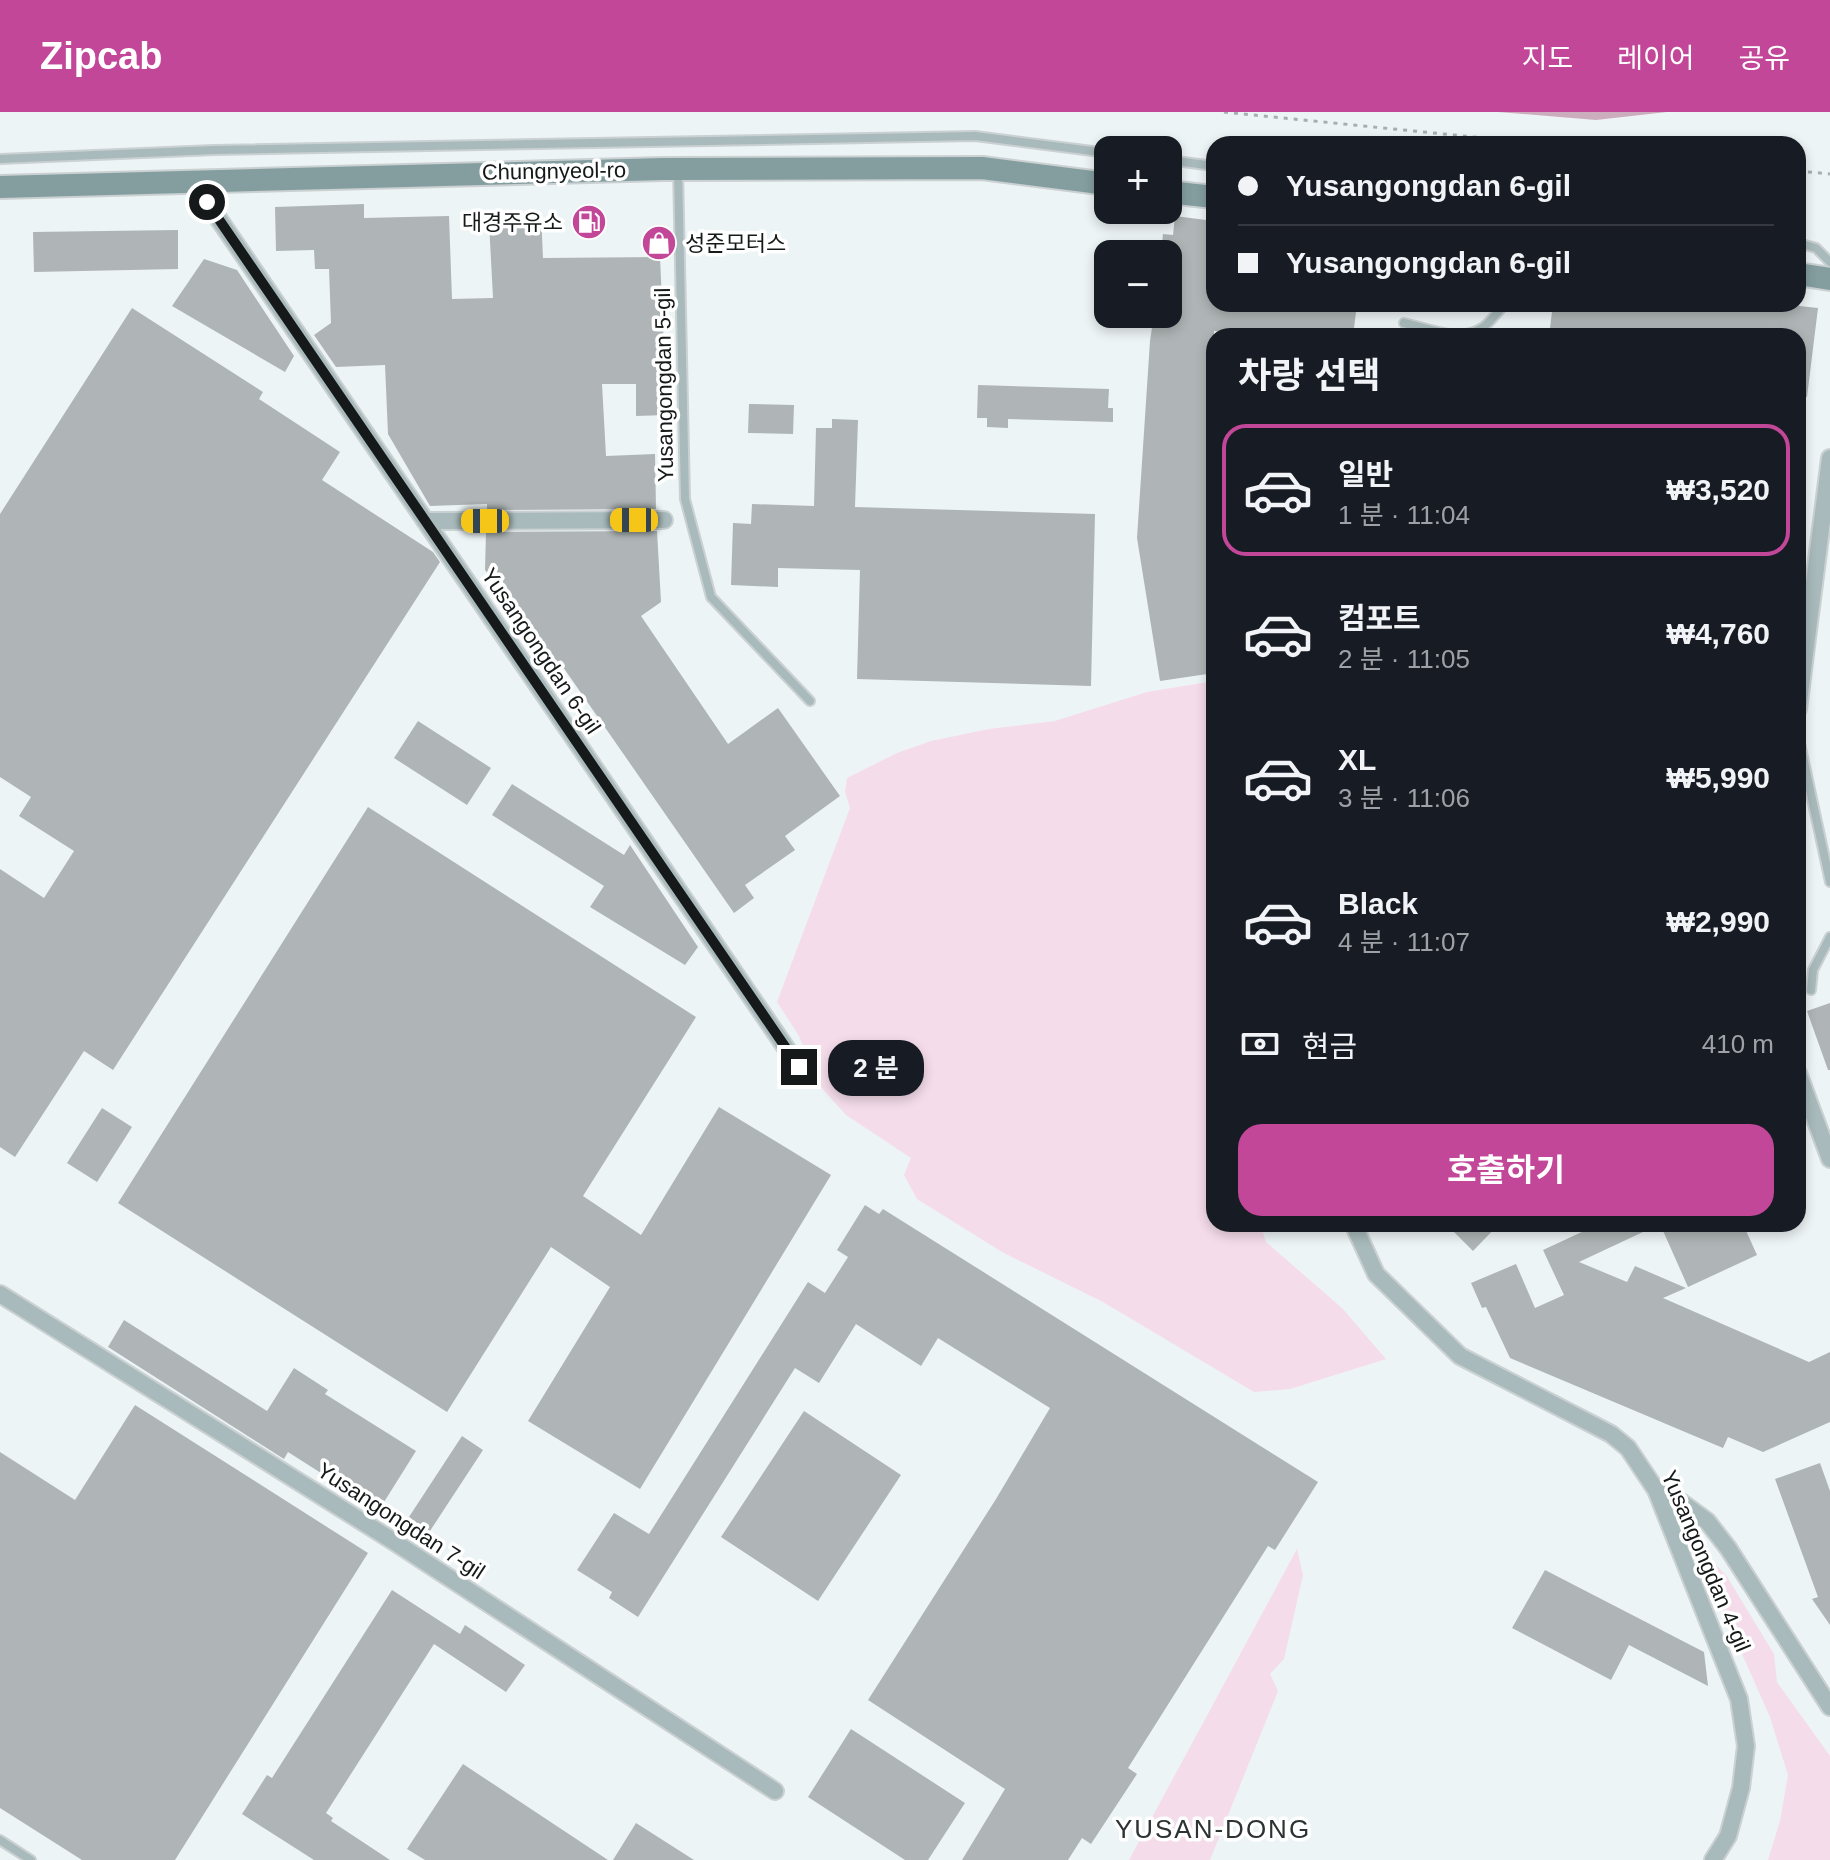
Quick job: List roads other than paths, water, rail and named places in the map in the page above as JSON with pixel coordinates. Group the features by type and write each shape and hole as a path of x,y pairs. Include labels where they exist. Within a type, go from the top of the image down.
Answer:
{"main road":[{"name":"Chungnyeol-ro","path":"0,187 678,169 982,168 1094,182"},
{"path":"1182,194 1206,196"},
{"path":"1806,275 1830,279"}],"street":[{"name":"Yusangongdan 6-gil","path":"192,180 799,1067"},
{"path":"1806,646 1830,458"},
{"path":"425,521 664,520"},
{"path":"1806,1094 1830,1159"},
{"name":"Yusangongdan 4-gil","path":"1357,1232 1376,1274 1460,1356 1611,1434 1628,1448 1656,1490 1739,1699 1746,1746 1741,1788 1728,1836 1713,1860"},
{"name":"Yusangongdan 7-gil","path":"0,1294 393,1541 775,1791"},
{"path":"1656,1490 1681,1502 1707,1521 1728,1548 1830,1707"}],"lane":[{"path":"0,159 214,150 975,136 1094,151"},
{"path":"1182,162 1206,165"},
{"name":"Yusangongdan 5-gil","path":"678,169 685,499 711,597 810,701"},
{"path":"1806,245 1816,248 1830,262"},
{"path":"1484,328 1498,312"},
{"path":"1404,323 1425,328"},
{"path":"1806,771 1830,882"},
{"path":"1811,990 1813,970 1830,937"},
{"path":"0,1840 31,1860"}],"place":[{"name":"대경주유소","path":"589,222"},
{"name":"성준모터스","path":"659,243"}],"district":[{"name":"YUSAN-DONG","path":"1213,1829"}]}
